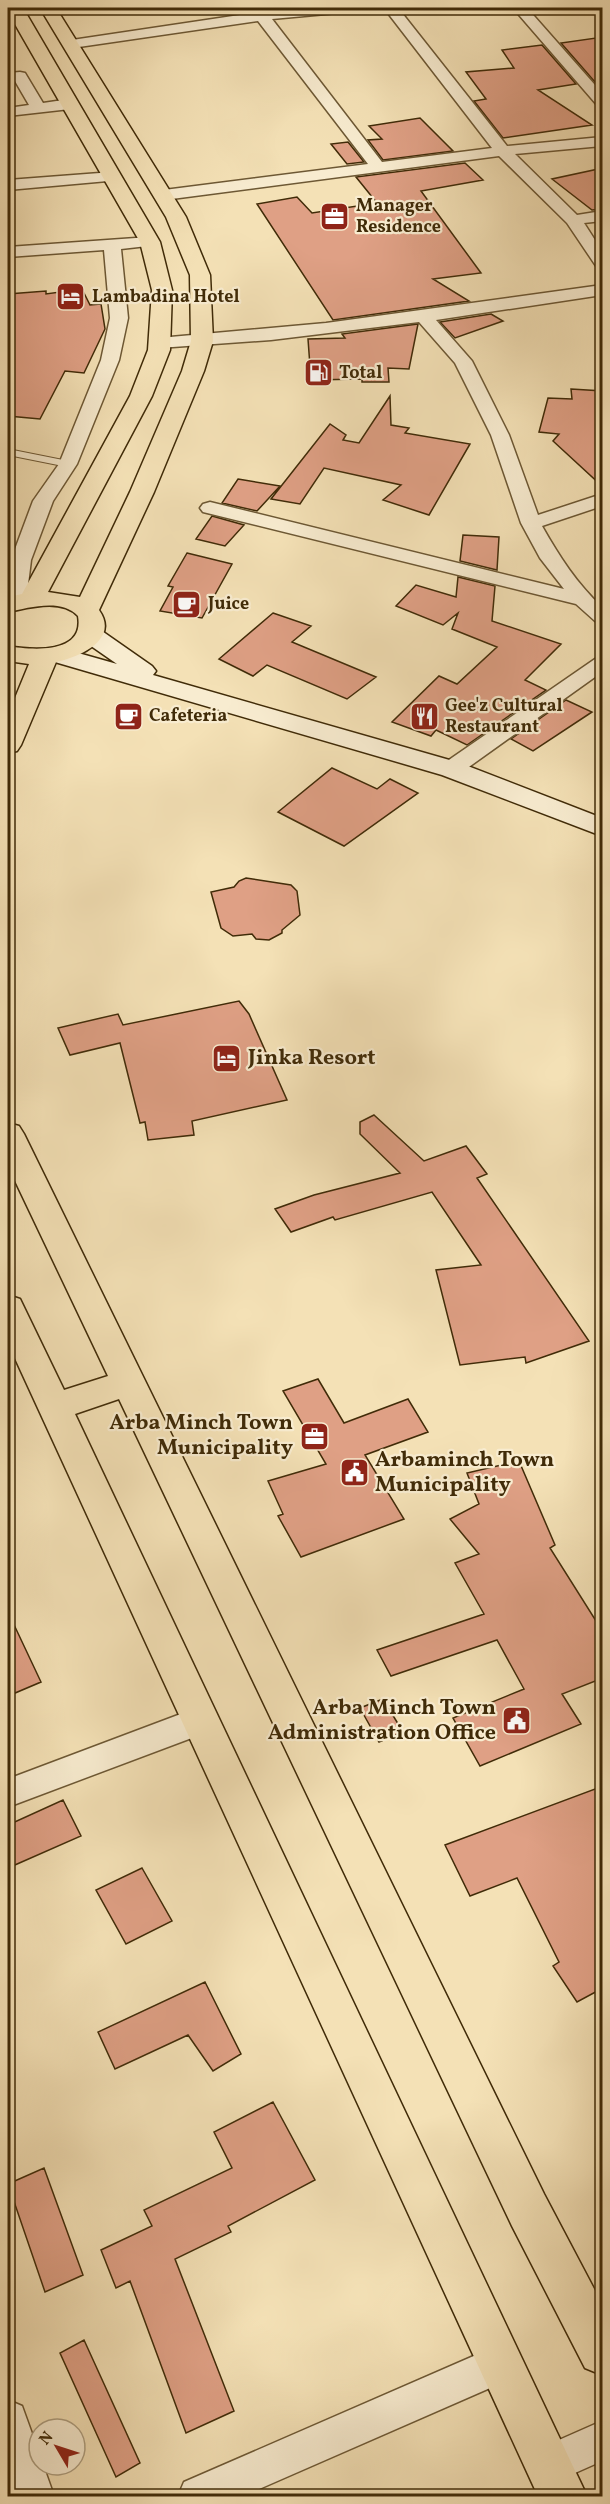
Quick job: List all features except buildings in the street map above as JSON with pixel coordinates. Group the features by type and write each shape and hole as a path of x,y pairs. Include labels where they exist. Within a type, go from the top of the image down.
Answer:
{"highway":[{"path":"14,8 150,242 162,290 159,350 141,396 19,601"},
{"path":"8,653 28,658 51,656 72,650 83,642 88,623 193,371 202,341 200,275 176,217 48,8"},
{"path":"19,601 64,600 88,623"},
{"path":"8,745 51,656"},
{"path":"8,1134 528,2210 603,2351"},
{"path":"8,1310 202,1720 499,2364 556,2481"},
{"path":"54,1407 128,1383"}],"street":[{"path":"72,44 259,12 348,8"},
{"path":"391,8 503,151 573,220 603,262"},
{"path":"520,8 603,102"},
{"path":"259,12 378,167"},
{"path":"8,77 20,76 39,109"},
{"path":"8,112 70,105"},
{"path":"164,195 503,151 603,141"},
{"path":"8,185 113,177"},
{"path":"573,220 603,216"},
{"path":"8,252 150,242"},
{"path":"19,601 21,560 43,501 68,464 110,360 119,318 112,245"},
{"path":"159,343 202,341 423,316 603,290"},
{"path":"423,316 463,361 500,435 531,523 550,558 583,600 603,617"},
{"path":"531,523 603,500"},
{"path":"210,508 583,600"},
{"path":"88,623 166,688"},
{"path":"51,656 452,769 603,828"},
{"path":"452,769 603,663"},
{"path":"8,1793 202,1720"},
{"path":"198,2496 499,2364"},
{"path":"8,2420 34,2496"},
{"path":"556,2481 603,2441"}],"lane":[{"path":"8,452 68,464"}],"place":[{"name":"Manager Residence","path":"335,216"},
{"name":"Lambadina Hotel","path":"71,297"},
{"name":"Total","path":"318,373"},
{"name":"Juice","path":"187,604"},
{"name":"Cafeteria","path":"128,716"},
{"name":"Gee'z Cultural Restaurant","path":"424,716"},
{"name":"Jinka Resort","path":"227,1058"},
{"name":"Arba Minch Town Municipality","path":"314,1436"},
{"name":"Arbaminch Town Municipality","path":"354,1473"},
{"name":"Arba Minch Town Administration Office","path":"517,1721"}]}
